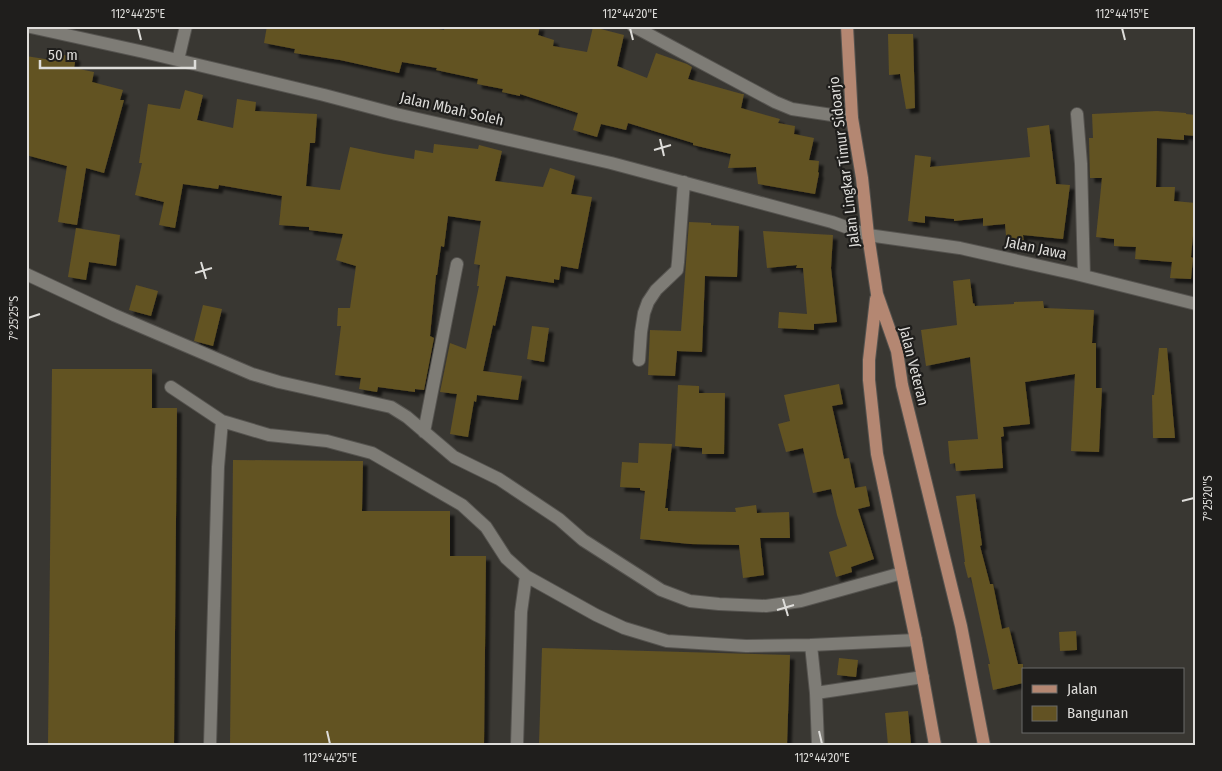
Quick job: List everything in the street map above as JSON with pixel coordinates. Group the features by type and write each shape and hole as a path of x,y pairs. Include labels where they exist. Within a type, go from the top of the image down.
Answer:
{"main road":[{"name":"Jalan Lingkar Timur Sidoarjo","path":"847,26 852,118 877,294"},
{"name":"Jalan Veteran","path":"877,294 869,380 877,454 916,640 935,745"},
{"name":"Jalan Veteran","path":"877,294 897,351 902,385 914,438 961,626 984,745"}],"street":[{"name":"Jalan Mbah Soleh","path":"26,26 178,60 396,114 603,161 832,222 868,235"},
{"path":"178,60 186,26"},
{"path":"633,26 775,102 792,109 852,118"},
{"path":"1077,114 1081,164 1084,276"},
{"path":"639,360 644,313 648,302 656,290 677,270 684,182"},
{"name":"Jalan Jawa","path":"868,235 960,248 1196,304"},
{"path":"424,432 457,264"},
{"path":"26,274 114,315 252,374 278,382 391,407 407,417 454,457 498,479 559,519 583,540 661,590 690,601 766,606 801,601 902,573"},
{"path":"171,387 222,421 269,435 326,441 372,453 462,505 486,528 506,558 526,576 596,615 624,628 667,640 746,646 916,640"},
{"path":"210,745 217,477 222,421"},
{"path":"517,745 521,612 526,576"},
{"path":"811,645 816,693 818,745"},
{"path":"816,693 923,677"}],"building":[{"path":"267,26 424,26 444,30 445,26 540,26 538,35 554,40 553,46 587,52 593,27 624,35 617,66 647,78 656,53 687,64 692,67 688,79 744,94 741,108 780,119 778,123 795,126 794,134 814,138 809,160 819,161 815,194 758,184 756,167 728,168 731,154 693,145 693,143 628,123 626,130 601,124 597,137 573,130 578,113 520,94 520,96 502,92 503,89 477,84 478,79 436,70 437,68 402,62 399,73 340,60 294,53 295,49 264,43"},
{"path":"888,34 913,34 915,108 906,109 900,74 889,75"},
{"path":"58,54 76,57 74,68 94,72 92,82 123,90 120,100 124,100 104,173 86,168 77,225 58,222 67,166 26,155 26,56 57,61"},
{"path":"185,90 203,95 197,120 233,128 237,99 256,102 255,111 317,114 315,143 310,143 306,186 340,190 350,147 414,159 415,150 433,153 434,144 478,149 479,145 502,151 495,181 543,187 550,168 575,176 571,194 592,197 578,269 561,266 559,280 554,279 554,283 506,276 495,326 493,325 483,371 522,376 518,400 477,395 476,402 474,401 468,437 450,434 457,394 440,392 450,343 466,349 479,286 477,286 480,265 474,264 481,221 448,216 444,247 441,246 436,275 430,336 434,338 424,390 415,389 415,392 378,387 377,392 359,389 361,378 335,375 341,326 337,326 338,308 350,308 356,266 336,260 343,234 309,230 309,227 279,225 282,196 219,185 218,189 183,184 175,228 159,225 164,202 135,195 142,163 139,163 148,104 180,109"},
{"path":"1157,111 1196,115 1196,136 1184,135 1184,140 1157,138 1156,187 1175,187 1174,201 1196,203 1191,279 1170,278 1172,262 1135,259 1136,247 1114,246 1114,239 1096,237 1102,178 1090,178 1089,138 1093,138 1092,114"},
{"path":"1049,125 1056,184 1070,185 1063,239 1023,235 1024,245 1007,247 1005,224 983,226 983,218 954,221 954,219 925,216 925,223 908,221 915,155 931,157 930,167 1030,157 1027,128"},
{"path":"689,222 739,226 737,277 705,276 702,352 677,351 675,376 648,375 650,330 681,331"},
{"path":"76,228 120,235 116,266 89,262 86,280 68,277"},
{"path":"763,231 833,235 831,268 837,322 814,324 814,330 778,328 779,312 807,314 803,268 796,268 797,265 767,268"},
{"path":"970,279 973,304 975,306 1043,301 1044,308 1094,310 1092,343 1096,343 1096,388 1102,388 1099,452 1071,451 1075,374 1025,382 1030,424 1003,427 1004,436 1001,437 1003,468 956,471 955,463 950,464 948,441 978,439 970,357 926,366 921,330 957,325 953,281"},
{"path":"136,285 158,291 151,316 129,310"},
{"path":"203,305 222,309 213,346 194,341"},
{"path":"532,326 549,328 544,362 527,359"},
{"path":"1159,348 1167,348 1175,438 1153,438 1152,395 1154,395"},
{"path":"52,369 152,369 152,408 177,408 174,745 48,745"},
{"path":"839,384 843,404 832,406 844,459 849,458 855,488 866,486 870,506 858,509 874,559 851,567 852,572 836,577 829,552 847,546 831,489 813,493 803,448 786,452 778,424 790,421 784,395"},
{"path":"678,385 699,386 699,393 725,393 724,454 702,454 702,448 675,446"},
{"path":"639,443 672,444 665,508 668,508 668,511 736,512 735,508 756,505 757,513 789,512 790,538 760,538 764,575 743,578 739,545 690,544 640,539 645,491 640,490 640,488 620,487 622,462 638,463"},
{"path":"233,460 363,461 362,511 450,511 450,556 486,556 484,745 230,745"},
{"path":"975,494 982,545 980,546 990,584 993,584 1002,629 1009,627 1018,664 1023,664 1022,683 993,690 988,664 990,664 971,577 968,578 964,562 956,496"},
{"path":"1076,631 1077,650 1060,651 1059,632"},
{"path":"542,648 790,655 787,745 539,745"},
{"path":"839,658 858,660 856,677 837,675"},
{"path":"908,711 911,745 888,745 885,713"}]}
